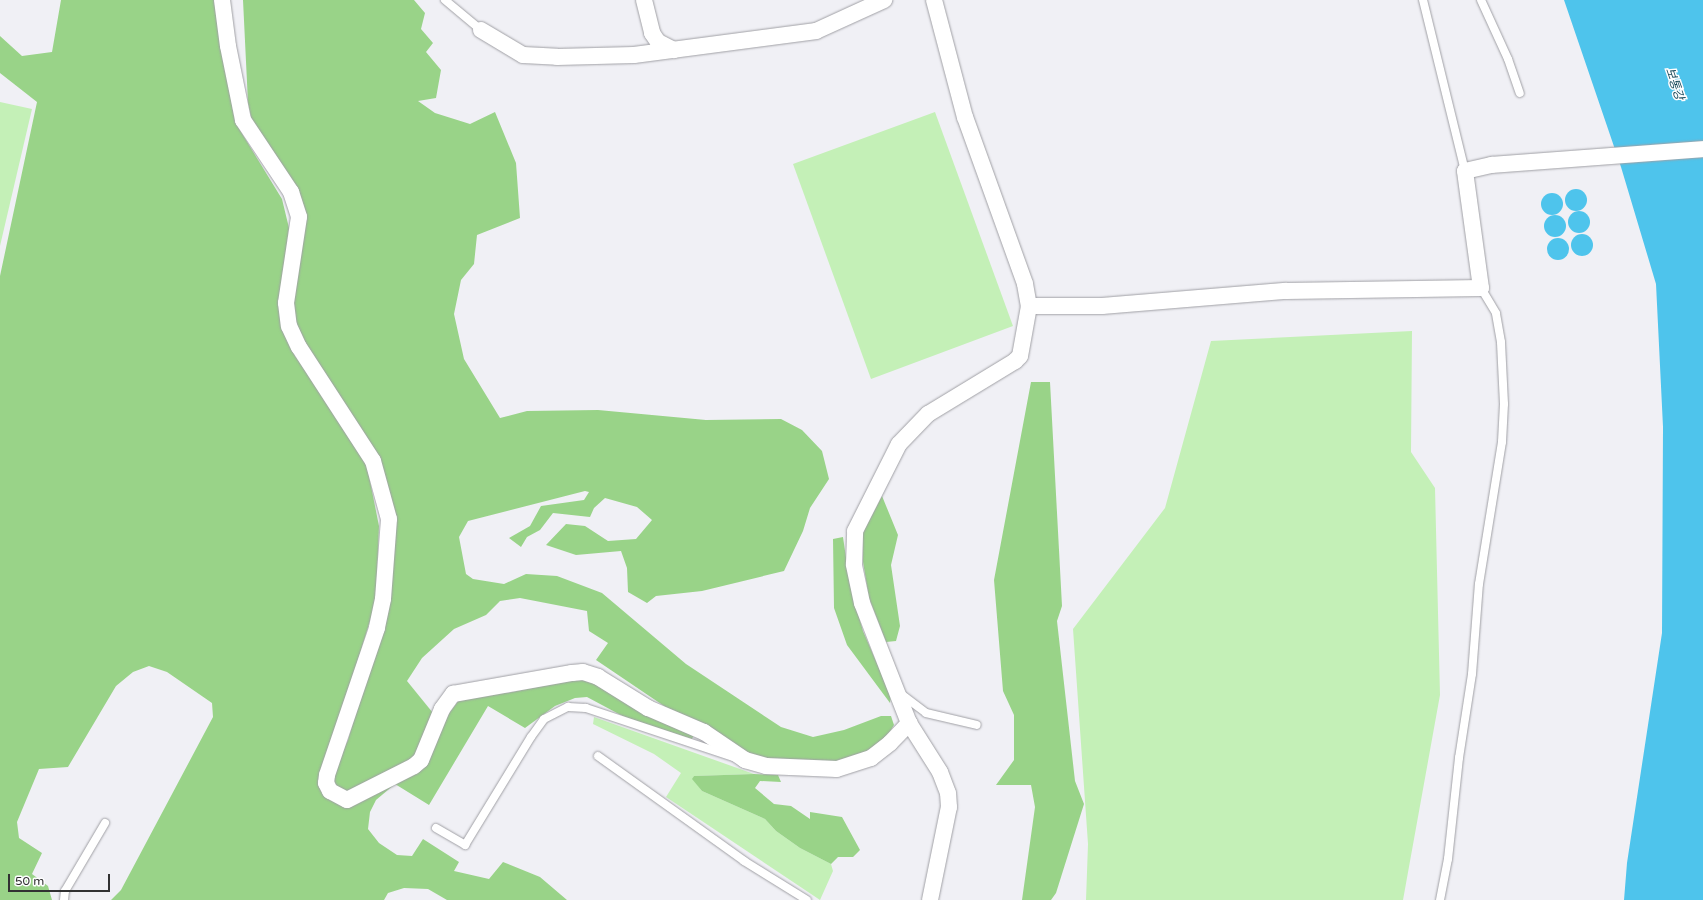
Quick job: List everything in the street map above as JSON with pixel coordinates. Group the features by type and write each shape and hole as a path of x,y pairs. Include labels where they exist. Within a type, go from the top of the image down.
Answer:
{"street":[{"path":"222,0 228,46 244,120 291,192 299,217 286,303 289,326 299,347 373,461 389,519 383,600 377,628 327,775 326,783 330,791 347,800 414,766 420,760 442,709 453,694 572,673 583,672 598,677 648,708 704,732 745,760 766,766 837,769 871,758 890,743 909,723"},
{"path":"644,0 652,33 658,42 674,50"},
{"path":"481,30 523,55 541,57 634,55 816,31 884,0"},
{"path":"930,900 949,807 948,793 940,772 909,723 898,691 862,602 854,564 855,531 899,444 928,414 1015,361 1020,356 1029,306 1025,284 965,118 934,0"},
{"path":"1029,306 1102,306 1286,291 1481,288 1466,171 1492,165 1703,149"}],"lane":[{"path":"445,0 481,30"},
{"path":"1423,0 1466,171"},
{"path":"1481,0 1508,59 1520,93"},
{"path":"1440,900 1448,860 1459,758 1472,674 1479,584 1502,442 1504,404 1501,342 1496,312 1481,288"},
{"path":"898,691 926,713 978,725"},
{"path":"436,828 465,845 531,737 544,720 568,707 586,708 710,751 745,760"},
{"path":"598,756 744,861 807,900"},
{"path":"64,900 65,891 105,823"}],"green space":[{"path":"61,0 214,0 235,122 282,199 289,228 279,307 282,326 295,356 348,431 367,466 379,526 376,601 324,772 334,800 425,760 450,712 459,700 494,693 507,693 583,678 695,732 692,739 630,720 587,697 575,698 555,706 525,728 488,706 429,805 395,784 376,800 370,812 368,829 379,843 397,855 412,856 423,839 459,862 454,871 489,879 503,862 540,877 567,900 447,900 428,889 404,888 388,893 384,900 111,900 121,890 213,717 212,703 167,672 149,666 133,672 116,686 68,767 39,769 17,822 19,838 42,853 32,874 48,886 52,900 0,900 0,276 37,102 0,73 0,36 22,56 52,52"},
{"path":"243,0 414,0 425,13 421,29 433,43 426,52 441,70 436,98 418,101 435,113 470,124 495,112 516,163 520,218 477,235 474,264 461,280 454,314 464,359 500,418 527,411 598,410 706,420 781,419 802,430 822,451 829,479 810,508 803,531 784,571 702,591 656,596 647,603 628,592 627,568 621,551 576,555 546,545 566,524 585,526 608,541 636,539 652,520 637,507 605,498 594,508 590,517 553,513 540,530 527,537 521,547 509,538 530,526 541,506 584,500 589,492 585,491 468,521 459,537 466,574 473,579 504,584 526,574 557,576 602,593 686,664 781,727 813,737 844,730 881,716 891,716 894,725 886,738 869,754 835,765 762,761 667,708 596,660 608,643 589,631 587,611 520,598 500,601 486,615 454,629 422,658 407,681 433,713 419,757 348,796 333,789 331,776 348,740 372,657 395,516 296,330 293,299 304,212 252,122 248,103"},
{"path":"0,102 32,109 0,246"},
{"path":"935,112 1013,326 871,379 793,164"},
{"path":"1412,331 1411,452 1435,488 1440,695 1403,900 1086,900 1088,844 1073,629 1165,508 1211,341"},
{"path":"1031,382 1050,382 1062,606 1057,621 1075,781 1084,804 1056,893 1051,900 1022,900 1035,807 1031,785 996,785 1014,760 1014,715 1003,691 994,580"},
{"path":"882,496 898,535 891,565 900,626 896,641 886,642 869,598 863,562 863,532"},
{"path":"843,537 850,585 863,631 891,696 890,703 847,645 834,608 833,539"},
{"path":"594,717 754,774 694,776 693,779 702,791 765,819 776,831 800,848 831,864 833,871 820,900 666,797 681,773 654,754 593,724"},
{"path":"754,774 778,775 781,782 760,781 755,788 774,804 791,806 810,819 810,812 842,817 860,850 853,857 838,857 831,864 800,848 776,831 765,819 702,791 692,779 694,776"}],"water":[{"name":"보통강","path":"1564,0 1703,0 1703,900 1624,900 1627,863 1662,633 1663,427 1656,284 1621,167"},
{"path":"1576,189 1584,192 1587,200 1584,208 1576,211 1568,208 1565,200 1568,192"},
{"path":"1552,193 1560,196 1563,204 1560,212 1552,215 1544,212 1541,204 1544,196"},
{"path":"1579,211 1587,214 1590,222 1587,230 1579,233 1571,230 1568,222 1571,214"},
{"path":"1555,215 1563,218 1566,226 1563,234 1555,237 1547,234 1544,226 1547,218"},
{"path":"1582,234 1590,237 1593,245 1590,253 1582,256 1574,253 1571,245 1574,237"},
{"path":"1558,238 1566,241 1569,249 1566,257 1558,260 1550,257 1547,249 1550,241"}]}
